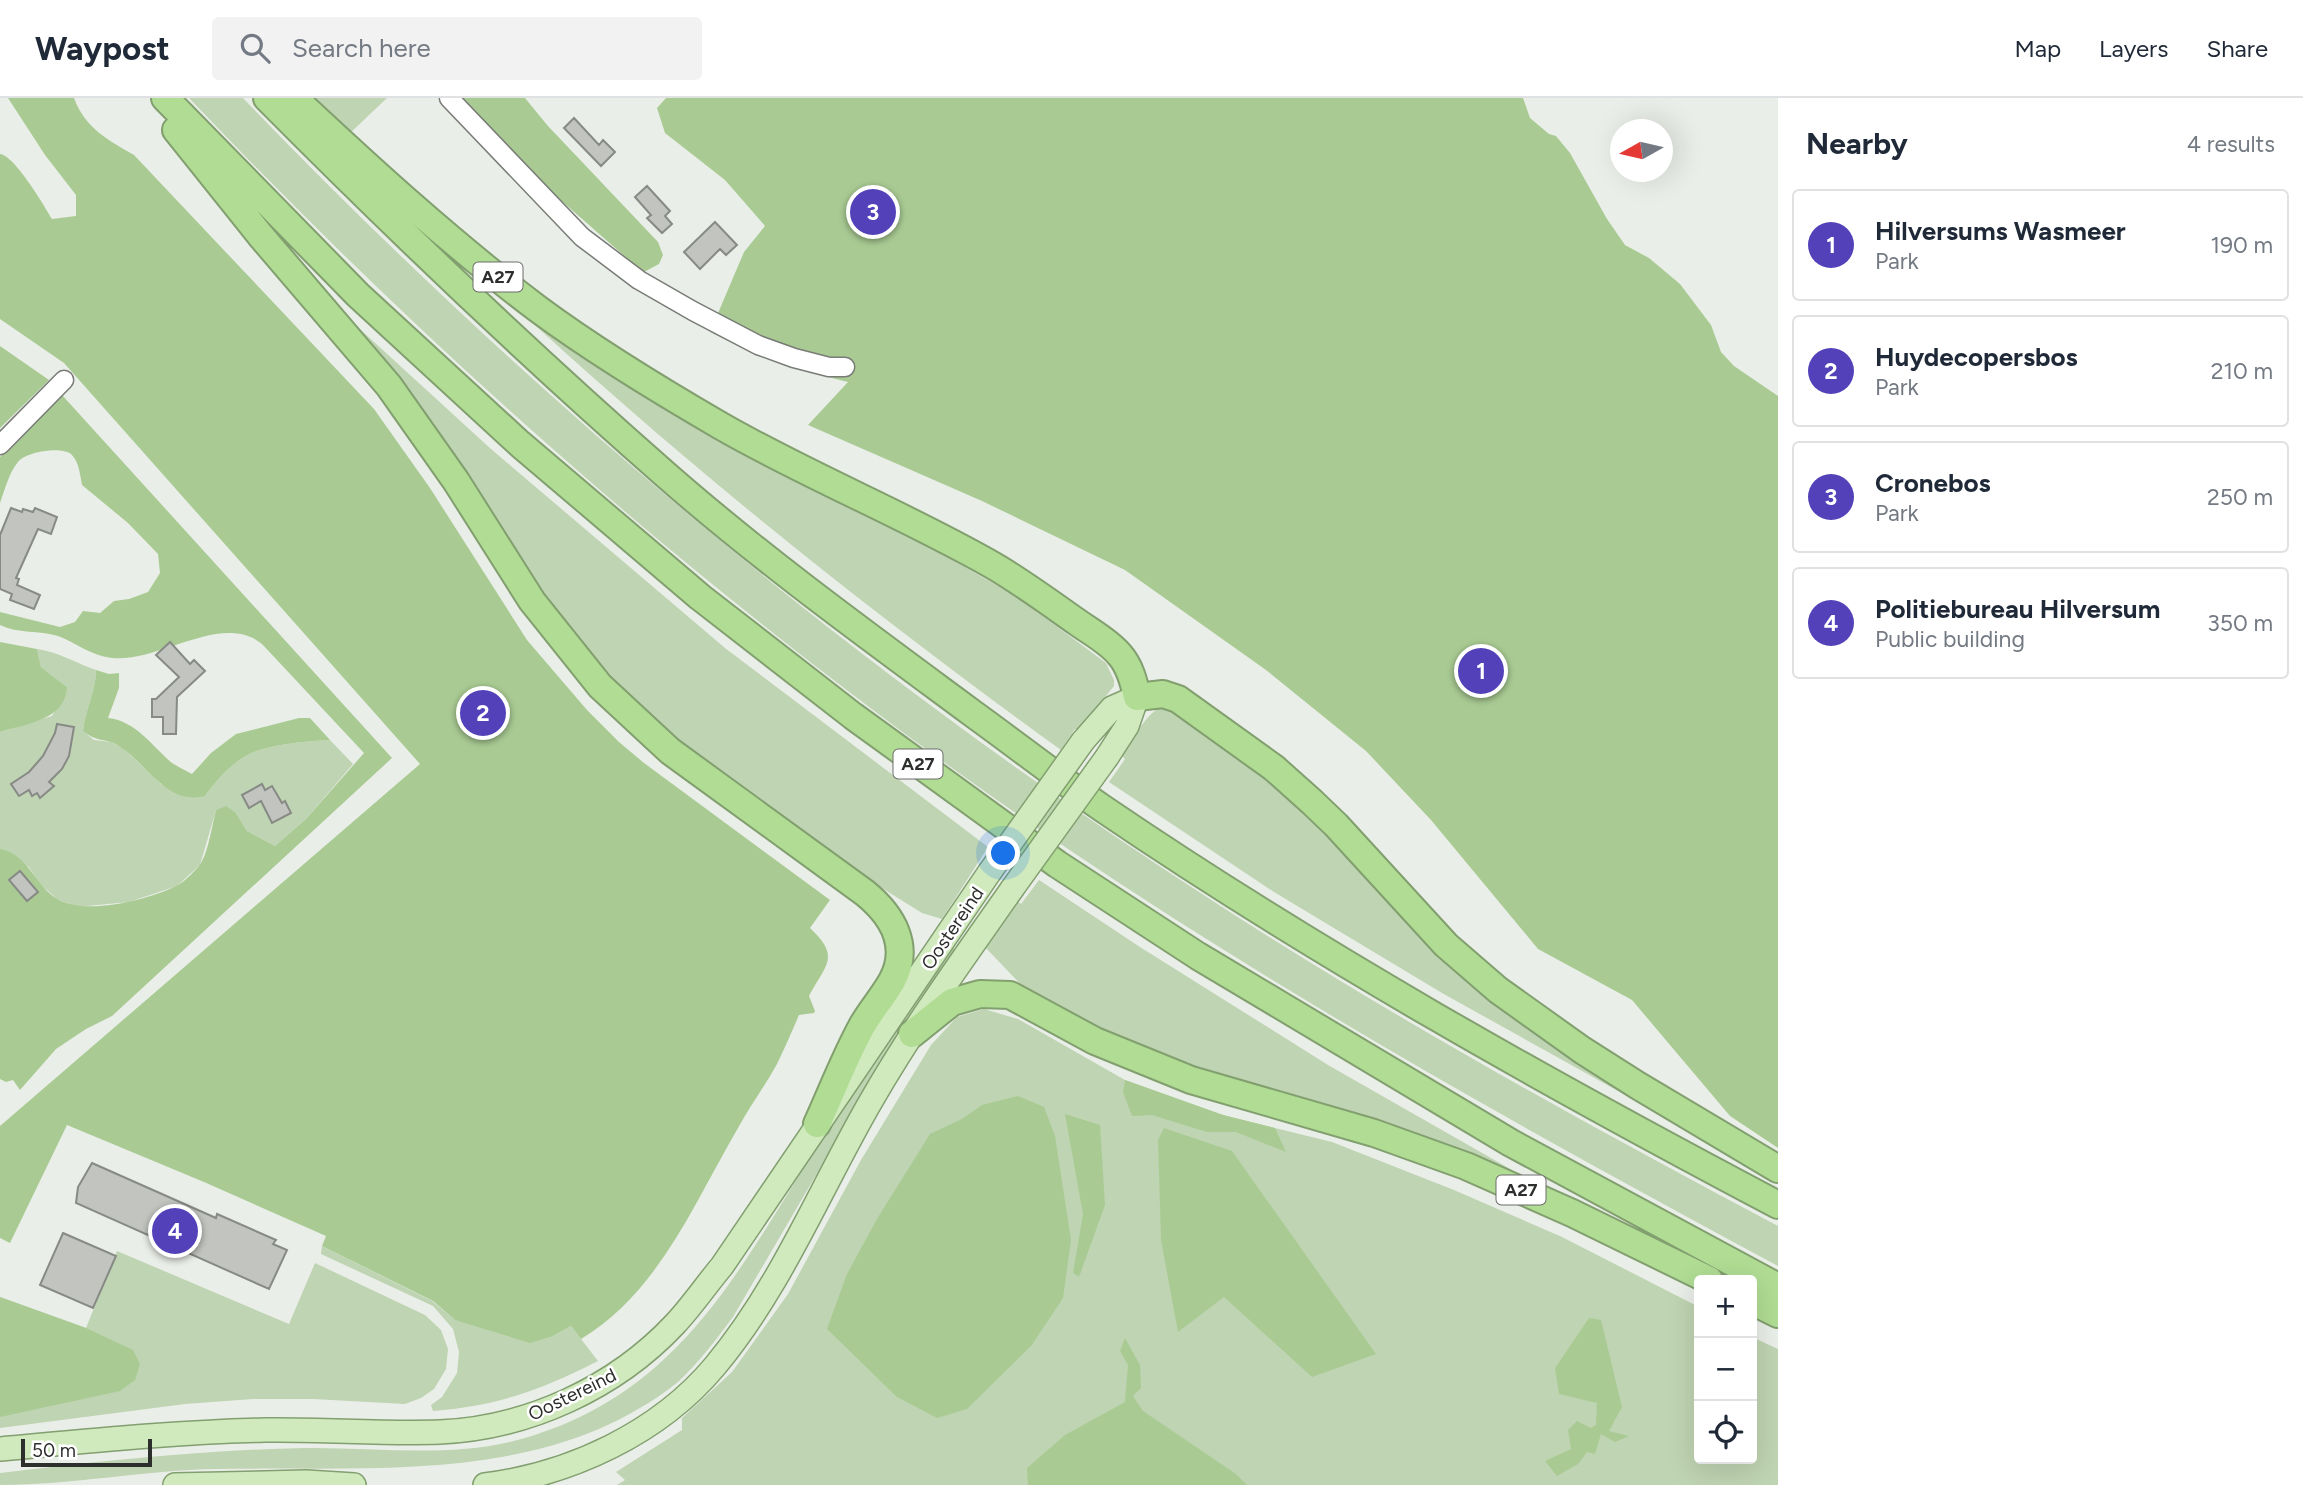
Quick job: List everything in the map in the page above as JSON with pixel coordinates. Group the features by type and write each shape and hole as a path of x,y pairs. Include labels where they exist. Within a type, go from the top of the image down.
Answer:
{"highway":[{"path":"153,98 218,184 389,386 456,481 533,601 600,686 670,751 865,893 886,912 898,936 898,967 862,1026 817,1124"},
{"name":"A27","path":"165,98 358,295 520,444 700,597 853,716 1057,864 1198,956 1511,1143 1778,1287"},
{"name":"A27","path":"267,98 492,319 669,478 836,612 1098,806 1210,880 1352,968 1617,1120 1778,1205"},
{"name":"A27","path":"295,98 376,175 446,236 540,311 608,357 724,427 951,541 1016,579 1119,653 1131,673 1137,697"},
{"path":"1137,697 1150,694 1171,696 1208,718 1274,768 1312,802 1446,945 1498,990 1626,1078 1778,1169"},
{"name":"A27","path":"912,1034 952,1002 981,994 1010,995 1095,1041 1191,1080 1374,1133 1466,1166 1699,1275"},
{"path":"1757,1304 1778,1314"}],"main road":[{"name":"Oostereind","path":"0,1449 212,1431 442,1432 494,1426 549,1409 604,1382 644,1352 676,1323 722,1266 989,873 1083,741 1112,708 1137,697"},
{"name":"Oostereind","path":"485,1485 540,1474 572,1464 622,1441 666,1411 714,1367 742,1331 776,1277 864,1113 912,1034 1128,726 1137,697"},
{"path":"175,1485 306,1482 354,1485"}],"street":[{"path":"449,98 582,237 639,279 758,345 805,361 829,367 845,367"},
{"path":"0,444 64,380"}],"green space":[{"path":"8,98 74,98 91,125 134,155 374,409 430,488 527,640 587,710 644,763 830,900 810,928 820,938 828,954 825,968 809,996 814,1013 799,1015 772,1072 690,1215 653,1271 632,1297 608,1320 581,1339 571,1326 553,1336 530,1343 455,1320 433,1301 322,1246 326,1236 67,1125 10,1243 0,1238 0,1126 420,764 64,363 0,319 0,154 20,171 52,219 76,216 76,195 45,155"},
{"path":"189,98 243,98 354,211 469,321 587,427 707,530 831,629 958,725 1087,817 1287,948 1565,1111 1778,1226 1778,1266 1509,1119 1246,964 1074,853 954,770 837,683 611,500 395,304 290,202"},
{"path":"314,98 387,98 348,135"},
{"path":"459,98 525,98 548,126 658,242 663,255 659,264 644,272 638,268 548,189"},
{"path":"666,98 1523,98 1530,118 1549,134 1556,136 1570,153 1607,219 1625,245 1649,258 1680,284 1711,325 1721,352 1734,366 1778,396 1778,1148 1730,1116 1632,1000 1538,949 1431,820 1366,751 1266,670 1125,570 982,501 808,425 848,382 778,362 710,332 744,252 765,226 725,180 665,133 657,108"},
{"path":"482,276 653,402 719,442 921,542 1017,597 1106,663 1114,686 1078,730 1075,729 1061,750 837,581 691,463"},
{"path":"350,320 491,449 725,648 988,847 942,919 922,913 877,885 847,871 676,743 583,651 539,593 407,392"},
{"path":"0,346 49,380 0,428"},
{"path":"62,395 392,758 112,1016 56,1049 20,1090 13,1080 6,1082 0,1079 0,849 18,857 59,900 85,906 133,901 177,886 197,869 205,855 216,810 226,806 236,813 247,831 275,846 306,819 364,753 262,644 246,635 209,635 150,653 112,658 91,652 58,636 14,630 0,625 0,612 60,627 75,622 83,611 100,613 114,601 148,592 160,573 158,554 128,523 82,485 79,468 71,454 59,450 43,451 22,458 12,471 0,503 0,457"},
{"path":"0,642 37,649 41,667 67,687 60,707 52,714 0,732"},
{"path":"37,649 96,670 83,731 94,740 111,742 123,748 161,784 205,796 233,765 244,757 273,747 310,741 330,740 353,764 306,819 275,846 247,831 236,813 216,810 200,865 177,886 129,902 76,907 57,899 39,883 29,867 0,850 0,732 52,716 67,687 41,667"},
{"path":"96,670 109,674 119,673 119,688 108,718 135,729 172,763 192,774 211,753 236,734 299,718 310,718 330,740 262,749 238,761 205,796 179,795 162,784 117,745 94,738 83,731"},
{"path":"1159,708 1179,713 1262,772 1302,807 1417,930 1778,1180 1442,993 1274,892 1109,782 1125,759 1122,756 1138,730"},
{"path":"1039,880 1328,1065 1549,1191 1148,1058 1028,992 984,946 1017,901 1021,904"},
{"path":"951,946 957,951 885,1057 733,1317 707,1351 678,1382 627,1415 574,1439 517,1454 459,1463 339,1469 190,1470 54,1483 0,1485 0,1473 190,1454 304,1448 471,1448 525,1438 579,1418 625,1391 665,1359 700,1322 760,1238 850,1095"},
{"path":"984,1009 1018,1019 1125,1080 1223,1115 1332,1142 1454,1190 1562,1237 1694,1304 1694,1464 1757,1464 1757,1339 1778,1349 1778,1485 617,1485 625,1480 616,1472 682,1430 682,1418 732,1372 788,1294 861,1160 931,1045 957,1017"},
{"path":"1125,1080 1223,1115 1275,1128 1286,1152 1236,1132 1207,1132 1152,1115 1132,1116 1123,1092"},
{"path":"1018,1096 1044,1107 1055,1136 1071,1240 1063,1298 1031,1346 967,1409 937,1418 897,1397 827,1329 847,1274 877,1219 930,1134 962,1119 982,1105"},
{"path":"1065,1114 1100,1125 1105,1205 1079,1277 1073,1273 1083,1214"},
{"path":"1164,1128 1232,1151 1376,1354 1312,1377 1224,1297 1178,1332 1161,1240 1158,1140"},
{"path":"322,1246 432,1301 455,1320 553,1336 571,1326 598,1361 518,1395 478,1405 433,1411 431,1405 442,1397 457,1373 459,1352 453,1329 433,1306 321,1254"},
{"path":"117,1251 289,1324 315,1263 425,1315 441,1330 448,1349 446,1369 434,1389 405,1404 253,1399 185,1404 0,1428 0,1297 86,1328"},
{"path":"0,1297 86,1328 133,1350 140,1364 135,1380 120,1391 0,1417"},
{"path":"1589,1318 1601,1320 1622,1407 1609,1431 1629,1436 1615,1442 1601,1434 1595,1454 1587,1452 1578,1464 1557,1476 1545,1461 1571,1449 1568,1430 1577,1421 1591,1428 1596,1425 1597,1403 1559,1394 1555,1368"},
{"path":"1125,1338 1140,1365 1141,1388 1133,1396 1143,1411 1236,1474 1247,1485 1028,1485 1027,1468 1065,1435 1125,1402 1128,1365 1120,1351"}],"building":[{"path":"574,118 599,145 603,140 615,152 601,166 564,128"},
{"path":"647,186 670,211 665,216 672,224 662,233 647,218 651,215 635,197"},
{"path":"715,222 737,245 726,255 720,249 700,269 684,252"},
{"path":"11,508 33,512 35,508 57,517 51,534 38,529 16,578 19,579 17,585 40,595 34,609 10,600 12,594 0,589 0,535"},
{"path":"170,642 190,664 194,660 205,671 177,697 176,734 163,734 163,717 152,717 152,699 156,699 179,677 156,655"},
{"path":"57,724 74,727 69,756 62,769 49,782 54,786 40,798 37,793 32,796 29,790 19,796 11,784 29,772 43,756"},
{"path":"262,784 265,790 272,786 291,813 272,823 261,801 249,808 242,795"},
{"path":"20,871 38,892 27,901 9,880"},
{"path":"92,1163 216,1218 217,1214 276,1240 273,1244 287,1250 269,1289 76,1203 78,1187"},
{"path":"63,1233 116,1256 93,1308 40,1285"}],"place":[{"name":"Cronebos","path":"873,212"},
{"name":"Hilversums Wasmeer","path":"1481,671"},
{"name":"Huydecopersbos","path":"483,713"},
{"name":"Politiebureau Hilversum","path":"175,1231"}]}
